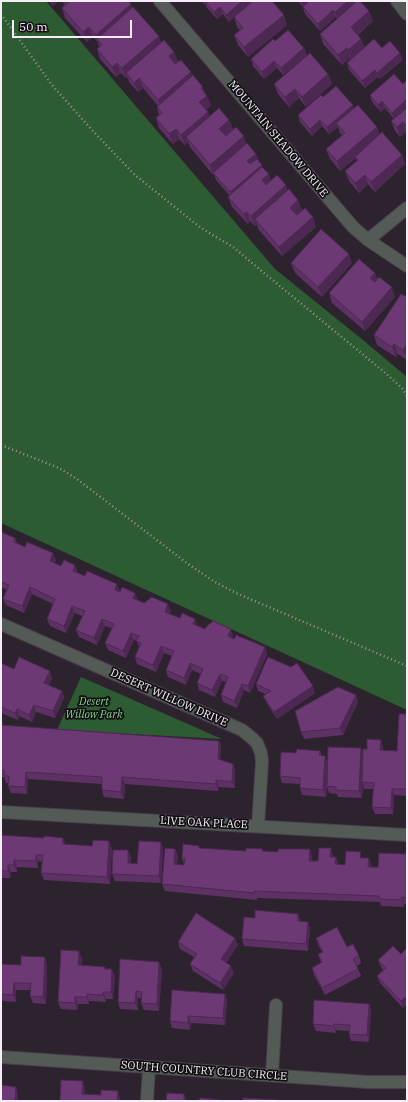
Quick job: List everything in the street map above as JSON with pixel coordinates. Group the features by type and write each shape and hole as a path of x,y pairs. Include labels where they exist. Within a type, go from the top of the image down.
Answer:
{"street":[{"name":"MOUNTAIN SHADOW DRIVE","path":"160,1 353,227 368,240 407,266"},
{"path":"397,1 407,14"},
{"path":"368,240 407,208"},
{"name":"DESERT WILLOW DRIVE","path":"1,624 242,730 257,743 261,753 262,762 258,826"},
{"name":"LIVE OAK PLACE","path":"1,812 407,835"},
{"path":"272,1076 276,1005"},
{"name":"SOUTH COUNTRY CLUB CIRCLE","path":"1,1057 368,1082 407,1082"},
{"path":"147,1101 149,1067"}],"path":[{"path":"1,14 52,85 92,130 136,175 201,228 233,247 383,371 402,388 407,396"},
{"path":"1,445 59,468 77,479 188,564 215,582 236,593 407,666"}],"green space":[{"path":"1,1 46,1 275,269 407,377 407,710 1,523"},
{"name":"Desert Willow Park","path":"81,677 222,739 57,730"}],"building":[{"path":"70,1 128,1 131,4 96,35 89,27 83,32 62,8"},
{"path":"205,1 242,1 226,15 220,7 214,12"},
{"path":"253,1 272,1 284,15 244,47 234,35 243,28 234,17"},
{"path":"309,1 348,1 335,12 333,10 318,24 303,7"},
{"path":"357,1 360,1 369,11 351,27 361,39 348,50 347,48 338,55 320,34"},
{"path":"133,7 159,36 122,68 117,63 112,67 97,49 102,45 97,39"},
{"path":"288,30 304,48 281,68 274,61 262,72 251,59 273,39 275,41"},
{"path":"374,39 382,48 390,41 400,53 377,73 375,70 362,81 347,63"},
{"path":"164,40 174,52 169,56 175,64 181,60 191,72 158,100 139,78 134,83 126,73"},
{"path":"310,53 328,74 302,97 295,89 285,97 274,84"},
{"path":"394,74 403,84 407,80 407,99 392,113 382,101 378,105 370,95"},
{"path":"193,75 203,87 201,88 207,96 199,102 208,112 181,135 176,129 169,134 156,118 162,113 157,107"},
{"path":"336,86 353,105 327,127 320,120 310,129 298,115 321,95 323,97"},
{"path":"358,105 377,127 337,161 326,149 345,133 336,123"},
{"path":"219,108 229,120 219,129 226,136 236,127 244,136 210,165 186,137"},
{"path":"407,108 407,127 403,122 397,127 391,121"},
{"path":"382,132 402,155 371,182 365,175 355,183 345,171 358,160 355,157"},
{"path":"247,143 256,154 247,161 250,164 257,159 262,165 230,192 213,173"},
{"path":"262,167 269,174 262,180 266,185 277,175 286,185 251,216 247,212 244,214 228,197"},
{"path":"289,189 298,200 290,208 297,215 305,208 313,217 279,247 255,219"},
{"path":"321,229 349,254 318,287 291,263"},
{"path":"359,259 375,273 370,278 375,282 379,277 392,287 362,322 329,293"},
{"path":"401,294 407,297 407,344 403,350 394,344 392,347 374,335"},
{"path":"1,532 15,538 14,542 25,547 27,542 53,553 50,561 61,566 64,560 75,565 73,571 85,576 87,571 117,584 115,590 120,592 122,587 135,593 133,598 144,603 152,597 168,604 165,612 180,618 182,613 195,619 193,624 205,629 213,621 231,629 228,636 234,639 236,635 265,647 248,686 242,684 234,701 221,695 228,677 220,674 212,690 197,683 203,669 190,663 184,678 166,670 174,651 161,646 153,665 135,657 141,643 136,641 139,636 131,633 123,651 105,643 114,624 102,619 94,638 76,630 85,611 72,606 64,626 47,619 55,599 30,587 22,606 3,599 9,585 1,582"},
{"path":"19,657 50,671 44,683 62,691 53,711 34,705 29,715 17,709 15,713 1,707 1,663 14,669"},
{"path":"268,657 291,667 297,663 313,686 274,712 263,696 271,691 256,684"},
{"path":"338,687 356,695 340,728 301,732 295,711"},
{"path":"399,714 407,714 407,789 392,789 391,808 372,807 374,783 362,782 363,749 367,749 367,739 381,740 380,750 397,751"},
{"path":"1,725 219,741 218,759 233,764 232,782 216,780 216,784 122,777 121,792 102,790 102,777 26,772 25,787 8,786 9,776 4,776 4,770 1,770"},
{"path":"328,747 361,748 359,791 336,790 336,787 327,786"},
{"path":"297,749 320,751 319,755 325,756 323,790 300,788 300,778 280,776 281,752 296,753"},
{"path":"1,835 63,838 63,844 92,846 93,840 109,841 107,877 41,873 43,855 36,855 36,861 14,860 14,865 8,865 8,871 1,871"},
{"path":"139,841 161,842 159,876 112,874 113,850 128,850 128,863 137,864"},
{"path":"183,844 199,846 199,848 246,851 246,848 278,852 278,849 310,849 309,861 318,861 319,848 331,848 330,857 336,857 335,864 345,865 346,851 361,852 360,858 369,858 368,867 378,867 379,853 407,854 407,898 402,897 402,900 379,899 379,896 254,891 254,893 162,884 165,848 175,849 174,864 184,865 185,858 182,858"},
{"path":"255,910 298,914 298,921 308,922 306,944 242,939 244,917 255,918"},
{"path":"196,913 235,938 221,959 231,966 220,983 190,964 197,954 178,942"},
{"path":"337,927 347,947 353,944 359,956 353,959 358,969 322,988 312,968 322,962 318,954 323,952 316,938"},
{"path":"393,946 401,954 406,949 407,950 407,996 401,1001 377,976 386,968 378,960"},
{"path":"61,950 79,951 78,965 112,969 111,992 103,992 103,995 87,994 87,997 75,997 75,1003 58,1002"},
{"path":"21,956 45,957 43,997 30,996 31,983 14,983 13,995 1,994 1,964 21,965"},
{"path":"120,959 159,962 157,1004 141,1003 142,992 136,991 135,1003 118,1002"},
{"path":"172,990 225,994 223,1018 188,1016 188,1023 170,1021"},
{"path":"314,1000 369,1004 367,1035 349,1034 350,1025 334,1024 334,1026 313,1024"},
{"path":"61,1080 83,1081 82,1094 101,1095 101,1090 118,1091 117,1101 60,1101"},
{"path":"1,1085 16,1087 15,1101 1,1101"},
{"path":"167,1093 184,1094 184,1101 166,1101"},
{"path":"200,1098 220,1100 220,1101 199,1101"},
{"path":"243,1098 279,1100 279,1101 243,1101"}]}
